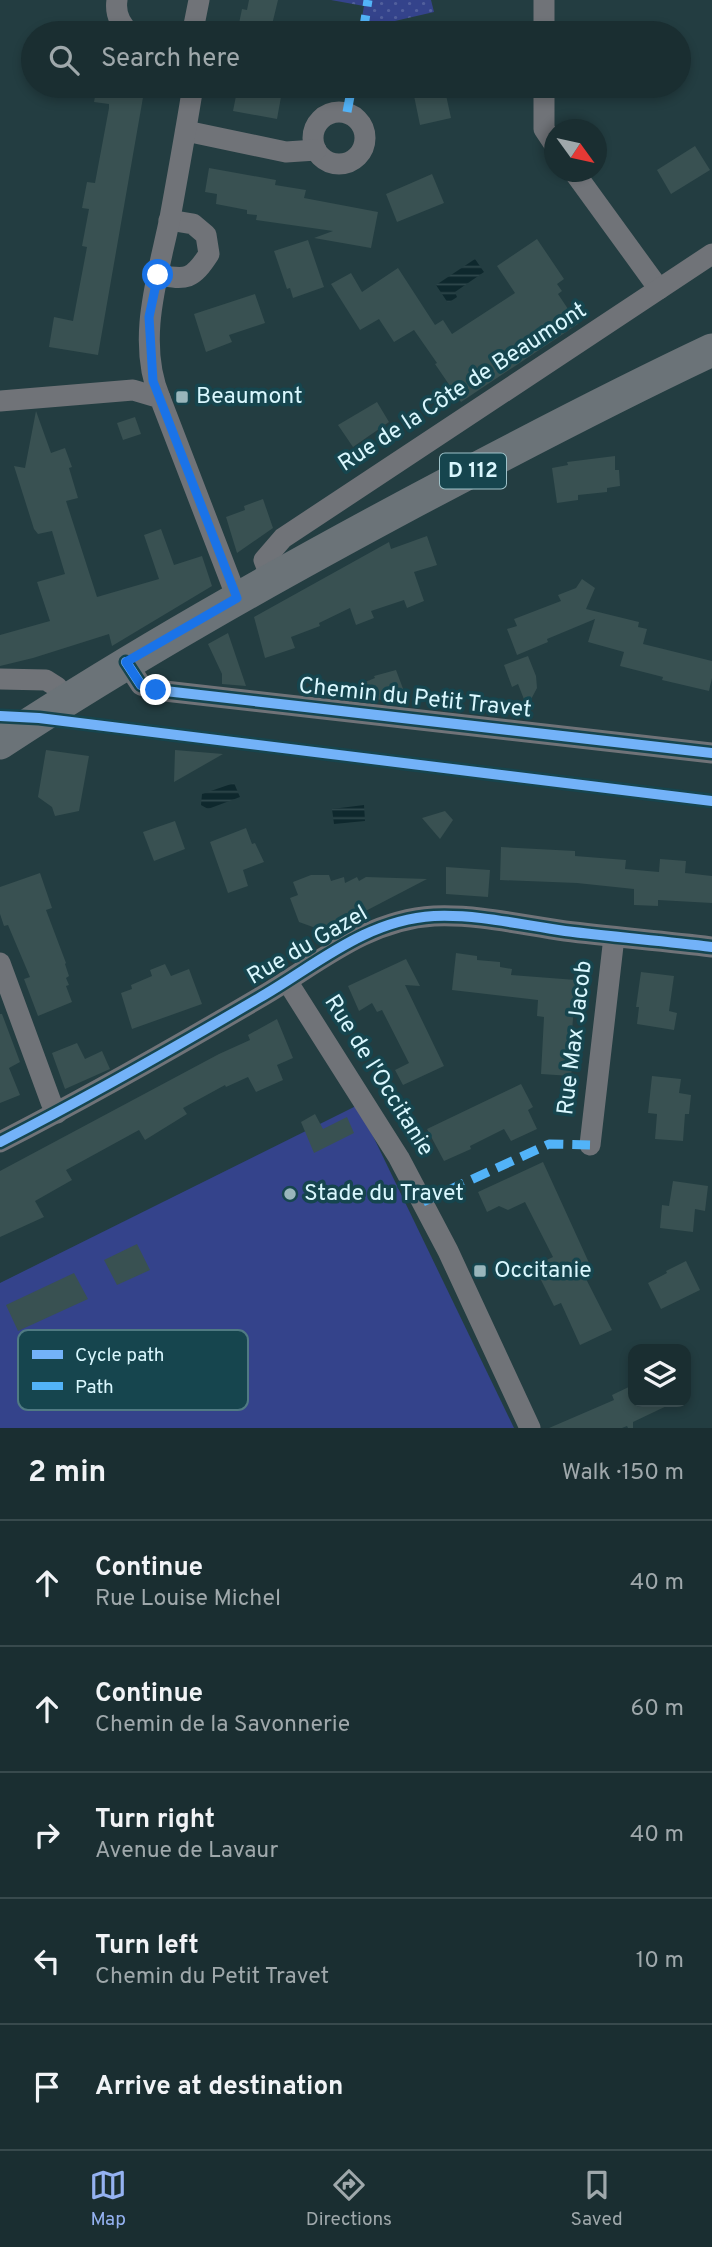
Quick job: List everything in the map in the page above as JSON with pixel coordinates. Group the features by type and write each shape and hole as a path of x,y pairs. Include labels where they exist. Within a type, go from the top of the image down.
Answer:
{"main road":[{"name":"D 112","path":"0,743 126,662 271,578 496,458 712,350"}],"street":[{"path":"117,0 116,9 121,21"},
{"path":"195,21 199,0"},
{"path":"544,0 544,21"},
{"path":"191,98 170,219 149,317 153,381 237,598"},
{"path":"544,98 544,119"},
{"path":"186,131 286,152 316,150"},
{"path":"581,182 659,289"},
{"path":"158,275 181,279 198,272 209,254 206,235 200,229 193,224 170,219"},
{"name":"Rue de la Côte de Beaumont","path":"271,578 264,560 283,538 712,254"},
{"path":"0,401 133,390 160,398"},
{"name":"Chemin du Petit Travet","path":"126,662 141,685 156,690 712,753"},
{"path":"0,679 46,680 57,687 65,700"},
{"name":"Rue du Gazel","path":"0,1142 57,1113 287,981 357,937 393,923 432,916 467,918 712,947"},
{"name":"Rue Max Jacob","path":"590,1144 614,937"},
{"path":"0,963 57,1113"},
{"name":"Rue de l'Occitanie","path":"287,981 399,1158 447,1251 530,1428"}],"shaded area":[{"path":"331,0 431,0 434,12 395,21 361,21 364,6"},
{"path":"475,259 484,272 455,292 457,297 448,303 436,285"},
{"path":"234,783 240,797 208,809 201,805 202,794"},
{"path":"364,805 365,821 334,824 332,809"},
{"name":"Stade du Travet","path":"358,1105 514,1428 0,1428 0,1283"}],"building":[{"path":"249,0 278,0 273,21 240,21 242,9 247,10"},
{"path":"95,98 143,98 98,355 49,347 54,317 73,321 87,247 82,246 89,209 82,208 87,182 95,183 109,108 109,104 94,102"},
{"path":"236,98 281,98 277,119 233,111"},
{"path":"414,98 447,98 451,118 420,125"},
{"path":"695,146 710,170 671,194 657,170"},
{"path":"209,168 276,180 275,185 306,190 304,198 378,212 371,248 314,238 333,231 256,220 257,215 247,214 247,210 216,204 217,194 205,192"},
{"path":"432,174 444,203 397,222 386,194"},
{"path":"537,239 564,279 557,284 562,291 558,294 578,324 461,402 414,330 394,342 379,319 360,330 331,284 351,273 362,292 398,268 435,325 443,320 452,334 515,293 497,266"},
{"path":"308,240 324,287 293,298 290,288 287,289 274,251"},
{"path":"255,294 265,323 229,335 232,342 206,352 194,314"},
{"path":"377,402 389,422 353,447 338,425"},
{"path":"36,411 51,453 65,448 72,467 69,468 78,498 66,501 97,597 159,579 144,535 161,529 174,565 202,556 212,586 112,646 109,634 0,666 0,635 50,621 37,582 65,574 52,531 38,534 34,529 14,466 25,468"},
{"path":"135,417 141,434 123,440 117,423"},
{"path":"615,456 615,470 619,470 620,486 607,488 607,492 578,495 578,500 557,503 552,468 568,465 567,462"},
{"path":"263,499 273,528 237,553 226,517"},
{"path":"427,536 437,565 414,572 424,601 407,608 404,600 371,611 374,618 356,625 350,608 319,623 320,626 291,637 295,648 265,658 254,617 389,542 391,549"},
{"path":"582,579 595,588 586,609 639,622 638,627 647,629 643,644 712,661 709,691 662,680 663,677 620,666 624,652 588,642 595,619 517,655 507,629 517,626 514,619 561,601 558,595 576,588"},
{"path":"228,633 246,686 222,684 222,674 208,644"},
{"path":"528,656 536,676 537,688 527,707 518,684 512,687 504,665"},
{"path":"396,670 405,694 382,700 333,695 375,678 374,676"},
{"path":"46,750 89,756 79,811 55,816 52,807 38,797"},
{"path":"175,750 223,754 174,782"},
{"path":"445,811 453,820 440,839 422,818"},
{"path":"175,821 185,849 154,861 143,832"},
{"path":"246,828 252,844 255,843 264,862 243,870 248,886 228,893 210,842"},
{"path":"501,847 575,851 575,856 626,860 625,869 659,872 660,859 686,861 685,873 712,876 712,903 658,900 658,906 634,905 634,889 577,883 500,880"},
{"path":"446,867 490,870 488,897 446,894"},
{"path":"40,873 52,908 46,910 66,963 69,985 66,986 72,1002 38,1016 24,979 30,977 8,925 4,926 0,914 0,887"},
{"path":"311,875 329,875 331,881 344,877 345,883 357,877 359,881 366,877 427,879 324,931 299,922 290,898 298,895 293,882"},
{"path":"456,953 477,956 477,960 500,962 500,967 512,969 511,975 576,980 572,1031 576,1032 571,1076 541,1074 544,1017 537,1016 538,1000 452,990"},
{"path":"406,959 420,986 405,985 444,1066 403,1085 395,1070 409,1063 382,1010 377,1012 372,1003 359,1011 348,986"},
{"path":"165,964 171,976 189,969 202,1004 132,1029 121,993 132,989 131,985 152,976 150,970"},
{"path":"641,972 674,976 669,1011 677,1013 674,1030 637,1024 639,1007 636,1007"},
{"path":"0,1014 20,1062 9,1068 20,1095 0,1103"},
{"path":"277,1019 293,1058 277,1065 283,1080 256,1092 248,1077 226,1087 225,1085 183,1108 187,1114 145,1140 139,1130 66,1170 72,1180 35,1201 44,1217 0,1237 0,1171 250,1040 248,1035"},
{"path":"77,1043 85,1059 102,1051 110,1069 65,1089 52,1053"},
{"path":"652,1076 681,1079 679,1093 691,1095 689,1114 685,1114 683,1141 655,1139 657,1114 648,1113"},
{"path":"521,1084 533,1107 528,1110 537,1129 511,1141 504,1129 470,1146 471,1149 444,1161 427,1129"},
{"path":"315,1114 323,1129 347,1117 354,1133 314,1153 301,1122"},
{"path":"543,1162 590,1265 581,1269 612,1330 580,1345 561,1303 554,1306 534,1266 553,1257 525,1202 508,1210 499,1206 487,1212 478,1192"},
{"path":"673,1181 708,1186 705,1211 695,1209 693,1232 660,1228 662,1205 669,1206"},
{"path":"137,1244 150,1270 117,1285 104,1260"},
{"path":"686,1261 700,1290 661,1309 648,1283"},
{"path":"74,1273 88,1299 18,1331 6,1305"},
{"path":"628,1387 628,1407 664,1407 633,1422 633,1428 549,1428 614,1400 612,1395"}],"marked path":[{"path":"365,21 368,0"},
{"path":"347,112 350,98"},
{"path":"423,1202 549,1144 590,1145"}],"cycle path":[{"path":"126,662 141,685 156,690 712,753"},
{"path":"0,716 39,718 712,801"},
{"path":"0,1142 163,1054 342,946 385,926 409,919 434,916 500,920 565,931 712,947"}],"place":[{"name":"Beaumont","path":"182,397"},
{"name":"Stade du Travet","path":"290,1194"},
{"name":"Occitanie","path":"480,1271"}],"route":[{"path":"156,690 141,685 126,662 237,598 153,381 149,317 158,275"}]}
